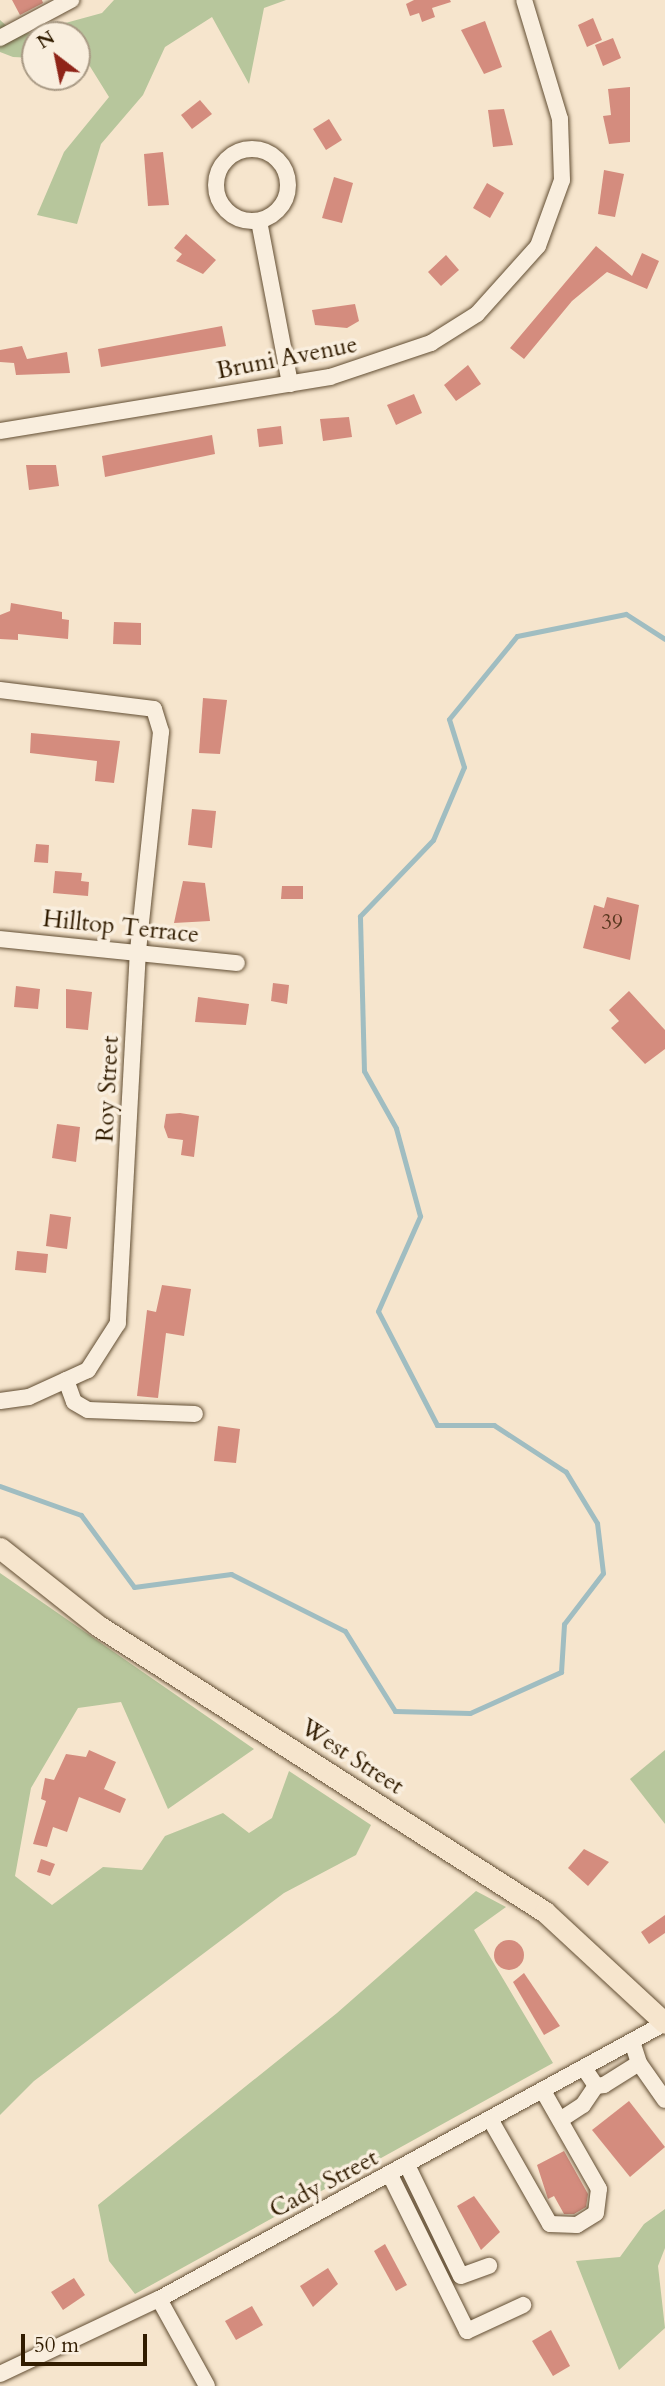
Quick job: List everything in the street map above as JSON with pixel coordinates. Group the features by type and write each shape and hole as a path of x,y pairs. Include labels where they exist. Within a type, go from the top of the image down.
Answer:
{"main road":[{"name":"West Street","path":"0,1548 97,1625 545,1912 665,2023"}],"street":[{"path":"0,38 71,0"},
{"name":"Bruni Avenue","path":"0,431 290,384 372,365 448,334 504,290 538,246 559,197 564,148 524,0"},
{"path":"247,149 274,156 288,179 282,206 259,221 231,215 216,191 223,163 247,149"},
{"path":"259,221 290,384"},
{"name":"Roy Street","path":"0,690 154,709 160,732 138,950 118,1323 88,1370 29,1397 0,1401"},
{"name":"Hilltop Terrace","path":"0,939 138,950 237,963"},
{"path":"66,1380 74,1402 88,1410 195,1414"},
{"name":"Cady Street","path":"0,2374 159,2299 665,2023"},
{"path":"632,2042 639,2063 665,2100"},
{"path":"560,2120 583,2105 596,2086 639,2063"},
{"path":"584,2068 596,2086"},
{"path":"491,2119 544,2217 566,2228 596,2213 601,2200 543,2091"},
{"path":"407,2165 461,2276 489,2266"},
{"path":"390,2175 467,2331 523,2305"},
{"path":"159,2299 207,2386"}],"green space":[{"path":"114,0 286,0 264,8 249,84 212,17 165,47 143,95 101,144 77,224 37,215 64,152 109,97 91,68 91,21 73,21 102,13"},
{"path":"0,20 18,36 21,35 21,57 0,52"},
{"path":"0,1573 254,1749 168,1809 121,1702 78,1708 31,1788 15,1876 52,1905 103,1867 142,1870 165,1836 223,1813 249,1833 272,1818 289,1771 371,1825 356,1855 284,1893 34,2081 0,2115"},
{"path":"665,1750 665,1824 630,1779"},
{"path":"476,1891 506,1907 474,1930 553,2063 135,2294 109,2261 98,2205 337,2013"},
{"path":"665,2209 665,2248 658,2266 665,2328 619,2370 576,2261 620,2257 644,2224"}],"building":[{"path":"12,0 42,0 43,3 20,15"},
{"path":"414,0 451,2 432,8 435,17 422,22 419,13 410,16 406,4"},
{"path":"593,18 602,40 587,47 578,25"},
{"path":"485,21 502,67 484,74 461,30"},
{"path":"613,38 621,58 603,66 595,45"},
{"path":"630,87 630,142 609,144 603,116 611,115 608,89"},
{"path":"200,100 212,114 192,129 181,115"},
{"path":"504,109 513,145 493,147 488,110"},
{"path":"329,119 342,140 326,150 313,129"},
{"path":"163,152 169,205 148,206 144,154"},
{"path":"604,170 624,174 615,217 598,214"},
{"path":"334,177 353,183 342,223 322,218"},
{"path":"487,183 504,193 490,218 473,208"},
{"path":"186,234 216,260 203,274 176,261 182,254 174,248"},
{"path":"596,246 632,276 642,253 659,261 647,289 607,272 572,301 524,359 510,348"},
{"path":"446,255 459,270 441,286 428,272"},
{"path":"355,304 359,321 347,328 315,325 312,310"},
{"path":"222,326 226,346 101,367 98,349"},
{"path":"22,346 27,359 67,352 70,373 16,375 14,363 0,362 0,350"},
{"path":"468,365 481,384 456,401 444,385"},
{"path":"414,394 422,413 396,425 387,405"},
{"path":"349,417 352,437 323,441 320,419"},
{"path":"281,426 283,444 259,447 257,429"},
{"path":"212,435 215,454 105,477 102,456"},
{"path":"26,465 56,465 59,486 29,490"},
{"path":"11,603 62,612 62,619 69,620 68,639 18,634 18,640 0,639 0,615 10,611"},
{"path":"114,622 141,623 141,645 113,644"},
{"path":"203,698 227,700 220,754 199,753"},
{"path":"31,733 120,741 114,783 95,781 97,761 30,753"},
{"path":"192,809 216,811 212,848 188,845"},
{"path":"36,844 49,845 48,863 34,862"},
{"path":"55,871 82,873 81,881 89,882 88,896 53,893"},
{"path":"183,881 205,883 210,921 174,923"},
{"path":"282,886 303,886 303,899 281,899"},
{"path":"607,897 639,905 630,960 583,948 594,905 604,908"},
{"path":"273,983 289,985 287,1004 271,1001"},
{"path":"16,986 40,989 38,1009 14,1007"},
{"path":"66,989 92,992 88,1030 66,1028"},
{"path":"629,991 665,1030 665,1049 645,1064 611,1028 619,1021 609,1010"},
{"path":"198,997 249,1004 246,1025 195,1022"},
{"path":"166,1114 199,1116 194,1157 181,1155 183,1140 168,1138 164,1127"},
{"path":"57,1124 80,1127 76,1162 52,1158"},
{"path":"50,1214 71,1217 67,1249 46,1246"},
{"path":"17,1251 48,1254 46,1273 15,1270"},
{"path":"162,1285 191,1289 184,1336 166,1333 158,1398 137,1396 147,1310 156,1312"},
{"path":"218,1426 240,1429 236,1463 214,1461"},
{"path":"89,1750 116,1762 104,1789 126,1799 120,1813 79,1797 67,1832 53,1827 47,1847 33,1844 46,1801 41,1799 45,1778 54,1780 66,1754 86,1757"},
{"path":"584,1849 609,1862 588,1886 568,1868"},
{"path":"41,1859 55,1864 50,1876 37,1872"},
{"path":"665,1915 665,1933 649,1944 641,1932"},
{"path":"509,1940 519,1945 524,1955 519,1965 509,1970 499,1965 494,1955 499,1945"},
{"path":"524,1973 560,2026 544,2035 513,1982"},
{"path":"629,2101 665,2147 630,2177 592,2130"},
{"path":"564,2151 588,2194 586,2207 574,2214 564,2214 554,2196 548,2199 537,2165"},
{"path":"474,2196 500,2232 481,2250 457,2206"},
{"path":"385,2244 407,2285 396,2291 374,2251"},
{"path":"328,2268 338,2284 313,2307 300,2286"},
{"path":"74,2278 85,2295 63,2310 51,2292"},
{"path":"252,2306 263,2325 236,2340 225,2321"},
{"path":"551,2330 570,2366 553,2376 532,2341"}],"waterway":[{"path":"0,1486 81,1515 134,1587 231,1574 345,1631 395,1711 470,1713 561,1672 564,1624 603,1573 597,1523 566,1472 494,1425 437,1425 378,1311 420,1216 396,1128 364,1071 360,916 433,840 464,767 449,719 517,636 626,614 665,639"}]}
